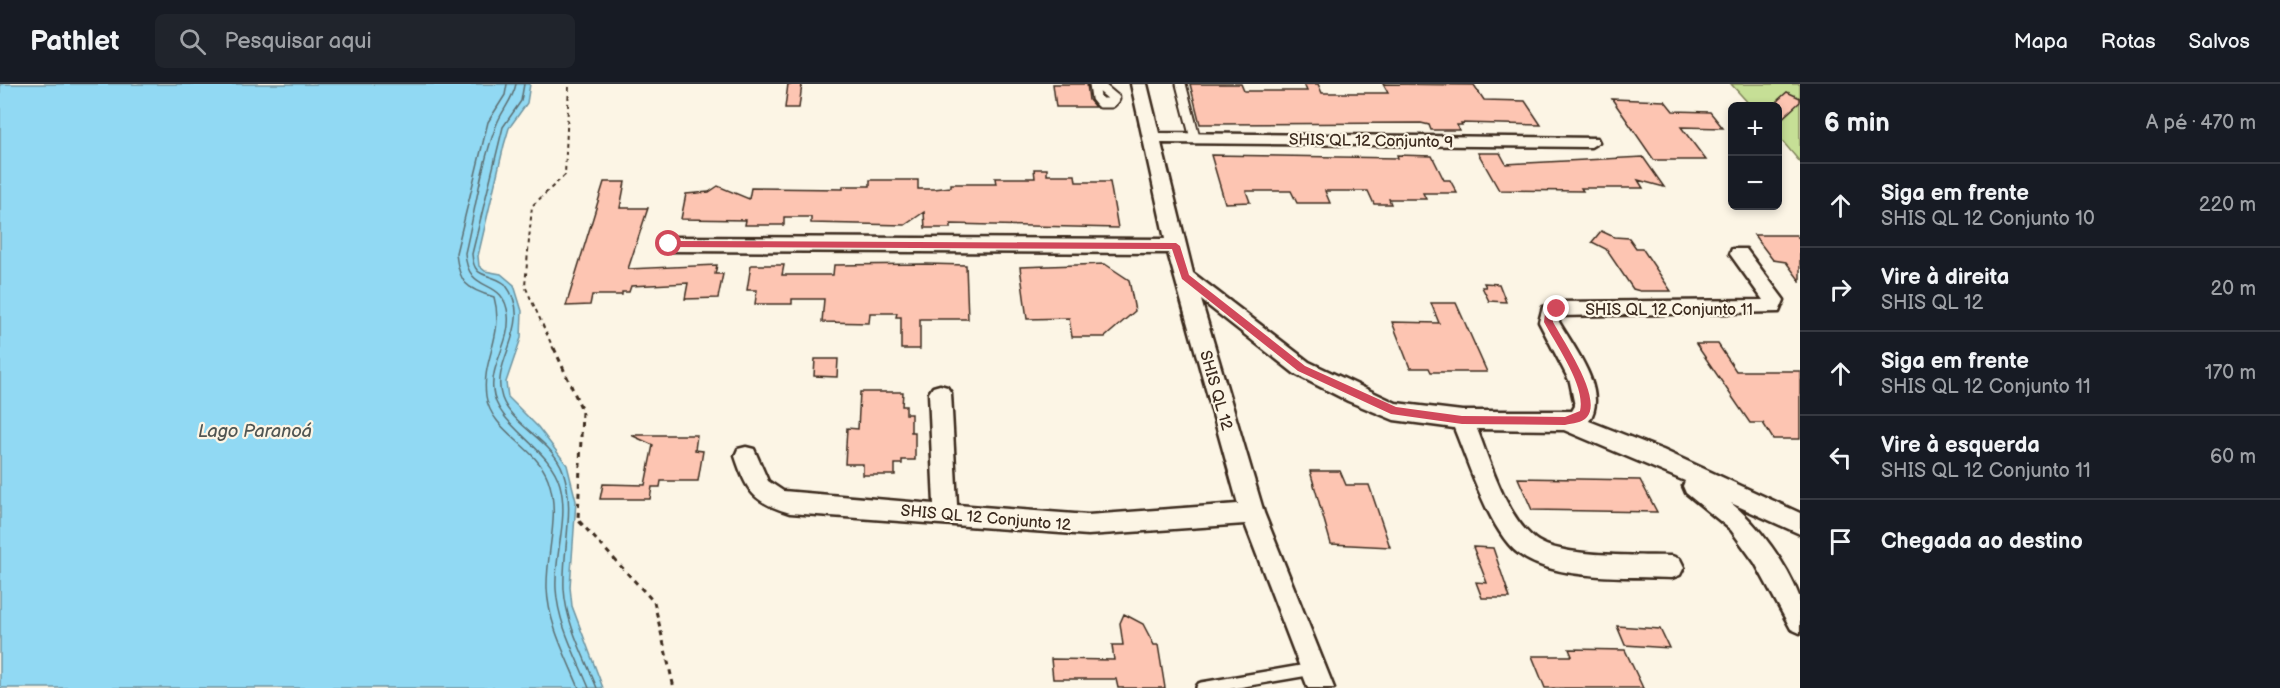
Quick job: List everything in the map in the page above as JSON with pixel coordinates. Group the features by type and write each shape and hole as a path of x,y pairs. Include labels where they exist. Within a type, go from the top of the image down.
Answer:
{"street":[{"name":"SHIS QL 12","path":"1139,84 1176,246 1252,513 1317,679"},
{"name":"SHIS QL 12 Conjunto 9","path":"1152,138 1591,142"},
{"path":"669,244 1176,246"},
{"name":"SHIS QL 12 Conjunto 11","path":"1565,421 1579,418 1584,413 1587,402 1581,382 1549,322 1550,312 1557,309 1669,306 1772,307 1774,300 1770,292 1739,254"},
{"path":"1185,277 1302,368 1394,411 1462,420 1565,421 1655,457 1800,524"},
{"path":"940,393 946,513"},
{"path":"1462,420 1501,508 1517,536 1527,546 1553,559 1672,567"},
{"name":"SHIS QL 12 Conjunto 12","path":"746,456 753,478 762,493 773,499 790,503 1088,525 1252,513"},
{"path":"1655,457 1739,523 1762,555 1800,621"}],"lane":[{"path":"1181,84 1195,138"},
{"path":"1202,688 1317,679"}],"path":[{"path":"569,84 565,175 532,206 525,286 582,410 578,520 654,602 674,688"}],"green space":[{"path":"1731,84 1800,84 1800,162 1782,141 1782,102 1747,102"}],"water":[{"name":"Lago Paranoá","path":"0,84 530,84 527,103 509,128 504,145 478,256 479,266 485,271 501,274 514,285 522,311 521,338 506,382 508,397 538,427 567,465 576,501 570,587 572,606 603,688 0,688"}],"building":[{"path":"788,84 802,84 799,108 785,108"},
{"path":"1053,84 1087,84 1089,100 1095,107 1056,107"},
{"path":"1190,84 1241,84 1244,91 1307,91 1304,84 1318,84 1322,93 1388,93 1383,84 1474,85 1484,100 1525,101 1541,125 1461,123 1462,125 1457,125 1459,130 1431,130 1429,125 1421,123 1200,124"},
{"path":"1787,92 1800,98 1800,102 1782,118 1782,102 1778,100"},
{"path":"1612,99 1665,101 1673,111 1710,112 1723,128 1681,127 1706,160 1654,160"},
{"path":"1478,153 1500,153 1506,164 1643,157 1664,187 1638,180 1643,188 1581,188 1583,191 1499,190"},
{"path":"1211,155 1398,158 1397,155 1432,156 1444,180 1450,180 1457,193 1423,193 1426,199 1389,199 1391,204 1374,204 1368,191 1325,191 1330,203 1297,203 1291,191 1246,191 1250,202 1225,203"},
{"path":"1034,169 1047,169 1047,175 1075,175 1076,182 1110,182 1118,228 951,224 951,228 925,228 924,212 905,225 811,223 811,217 784,217 784,225 745,225 746,220 681,219 686,194 709,192 718,186 749,199 751,188 843,189 843,186 870,186 870,180 918,180 918,189 951,187 951,184 996,184 995,178 1035,178"},
{"path":"604,182 625,182 620,208 648,208 628,269 717,265 715,274 723,274 718,298 685,299 688,283 631,286 629,292 622,292 622,295 592,295 590,305 566,306"},
{"path":"1601,231 1614,237 1629,238 1636,248 1642,248 1671,291 1633,289 1606,249 1592,242"},
{"path":"1754,235 1796,235 1800,240 1800,281 1786,262 1773,260"},
{"path":"1105,264 1129,280 1135,311 1105,337 1072,337 1069,318 1027,319 1020,267"},
{"path":"751,265 784,265 782,275 833,275 834,265 966,265 968,319 920,319 920,349 901,349 901,317 896,317 897,313 870,313 869,323 822,322 824,299 792,299 792,304 755,304 757,290 747,290"},
{"path":"1484,283 1499,284 1506,302 1489,301 1482,287 1486,287"},
{"path":"1431,303 1456,303 1487,372 1431,372 1429,368 1410,368 1392,322 1439,323"},
{"path":"1696,344 1718,344 1736,371 1800,371 1800,439 1773,439 1763,423 1750,423"},
{"path":"815,359 838,359 837,377 814,376"},
{"path":"860,392 903,392 902,406 906,406 906,414 911,414 911,432 915,432 915,460 902,460 902,464 895,464 895,475 863,475 863,464 845,464 847,428 858,429"},
{"path":"631,435 697,435 695,450 703,451 698,481 661,481 660,487 652,487 650,499 600,499 603,484 645,485 653,445"},
{"path":"1310,471 1340,471 1346,485 1369,485 1390,547 1331,544"},
{"path":"1518,478 1640,480 1657,512 1532,510"},
{"path":"1473,547 1493,548 1510,598 1482,598 1476,582 1487,583"},
{"path":"1124,614 1143,624 1154,645 1158,645 1165,688 1118,688 1116,679 1053,679 1051,659 1114,660 1112,645 1123,645 1120,623"},
{"path":"1617,626 1660,629 1669,648 1625,645"},
{"path":"1569,649 1625,650 1643,688 1545,688 1532,656 1572,656"}],"route":[{"path":"669,244 1176,246 1185,277 1302,368 1355,395 1394,411 1462,420 1565,421 1579,418 1584,413 1587,402 1581,382 1549,322 1550,312 1557,309"}]}
